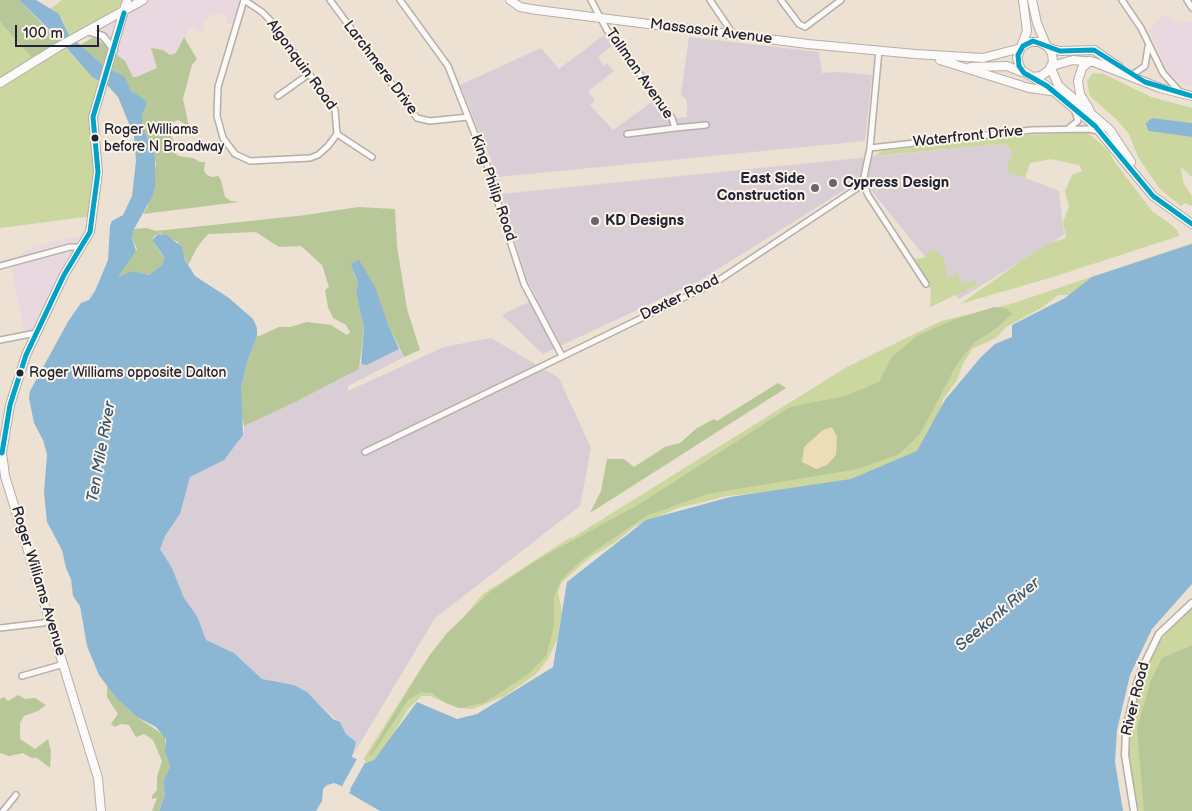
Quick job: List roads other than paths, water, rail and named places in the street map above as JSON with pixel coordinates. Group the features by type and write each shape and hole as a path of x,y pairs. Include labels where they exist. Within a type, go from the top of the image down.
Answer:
{"main road":[{"name":"Roger Williams Avenue","path":"101,811 98,778 51,619 5,476 1,453 10,405 26,355 64,275 90,232 98,172 93,118 127,0"},
{"path":"0,84 58,47 124,13 143,0"},
{"name":"Massasoit Avenue","path":"510,0 528,9 602,19 915,54 983,58 1022,47"},
{"path":"1022,0 1028,28 1017,61 1024,73 1053,91 1103,133 1158,200 1191,223"},
{"path":"1032,0 1037,23 1053,56 1052,67 1061,88 1095,116 1116,138 1143,183"},
{"path":"1022,47 1033,41 1063,52 1094,50 1132,75 1154,86 1188,95"},
{"name":"Massasoit Avenue","path":"915,54 978,68 1006,66 1024,73"},
{"path":"940,60 1029,88 1053,91"},
{"path":"1032,77 1044,75 1052,67 1074,60 1090,61 1132,75"},
{"path":"1090,61 1080,71 1078,84 1082,98 1095,116"}],"street":[{"name":"Algonquin Road","path":"244,0 267,16 335,110 337,134 324,150 310,158 250,161 235,154 223,138 217,116 218,87 244,0"},
{"name":"Larchmere Drive","path":"330,0 417,118 430,121 468,117"},
{"name":"King Philip Road","path":"400,0 446,63 494,183 524,284 562,356"},
{"name":"Tallman Avenue","path":"591,0 607,30 672,118 675,128 706,125"},
{"path":"710,0 733,34"},
{"path":"781,0 799,24 804,27 841,0"},
{"path":"1122,0 1147,41 1165,76 1188,95"},
{"path":"1187,0 1192,8"},
{"path":"87,31 104,36 114,50"},
{"path":"1132,75 1140,71 1146,64 1147,41"},
{"path":"879,50 870,148 863,182 868,195 926,284"},
{"path":"278,96 309,74"},
{"path":"1067,128 1078,121 1074,110"},
{"path":"627,134 675,128"},
{"name":"Waterfront Drive","path":"870,148 1027,130 1067,128 1089,129 1103,133"},
{"path":"337,134 372,157"},
{"name":"Dexter Road","path":"365,452 716,282 838,202 863,182"},
{"path":"0,266 70,247 81,247"},
{"path":"0,340 36,333"},
{"name":"River Road","path":"1134,811 1125,755 1126,731 1135,690 1142,668 1159,634 1192,603"},
{"path":"0,628 43,622 51,619"},
{"path":"22,676 64,664"},
{"path":"3,811 16,795"}],"water":[{"path":"19,0 36,0 59,14 69,35 105,67 124,76 131,91 145,100 147,104 142,115 142,124 155,156 155,186 152,197 134,229 132,238 136,251 118,277 133,271 149,275 163,264 164,257 152,240 158,234 167,235 182,247 185,260 195,276 229,298 253,319 257,328 257,337 248,359 241,388 243,435 224,460 190,477 180,514 165,536 160,549 172,568 184,598 197,616 206,640 234,653 262,679 294,685 307,692 333,719 340,722 346,734 356,742 352,757 366,763 374,760 417,702 457,719 477,714 553,667 567,582 646,520 730,497 851,479 917,451 945,400 981,357 995,344 1012,337 1012,325 1065,298 1092,277 1192,244 1192,584 1152,629 1130,675 1117,730 1115,762 1123,811 380,811 349,793 351,790 334,783 327,785 323,789 322,801 316,811 159,811 165,795 163,782 170,767 165,752 166,739 156,727 137,717 117,699 99,675 87,646 80,606 73,596 71,579 66,568 62,550 47,522 44,493 47,454 43,440 34,423 29,398 30,391 69,320 81,303 89,300 95,291 108,260 110,226 112,221 123,215 132,196 136,161 134,136 118,97 108,86 92,77 57,37"},
{"path":"1152,118 1192,123 1192,137 1149,131 1145,124"},
{"path":"359,260 375,287 399,349 367,365 361,364 364,328 356,292 358,283 351,264"}],"place":[{"name":"Roger Williams before N Broadway","path":"95,138"},
{"name":"Cypress Design","path":"833,183"},
{"name":"East Side Construction","path":"815,188"},
{"name":"KD Designs","path":"595,221"},
{"name":"Roger Williams opposite Dalton","path":"20,373"}],"water label":[{"name":"Ten Mile River","path":"102,452"},
{"name":"Seekonk River","path":"998,615"}]}
